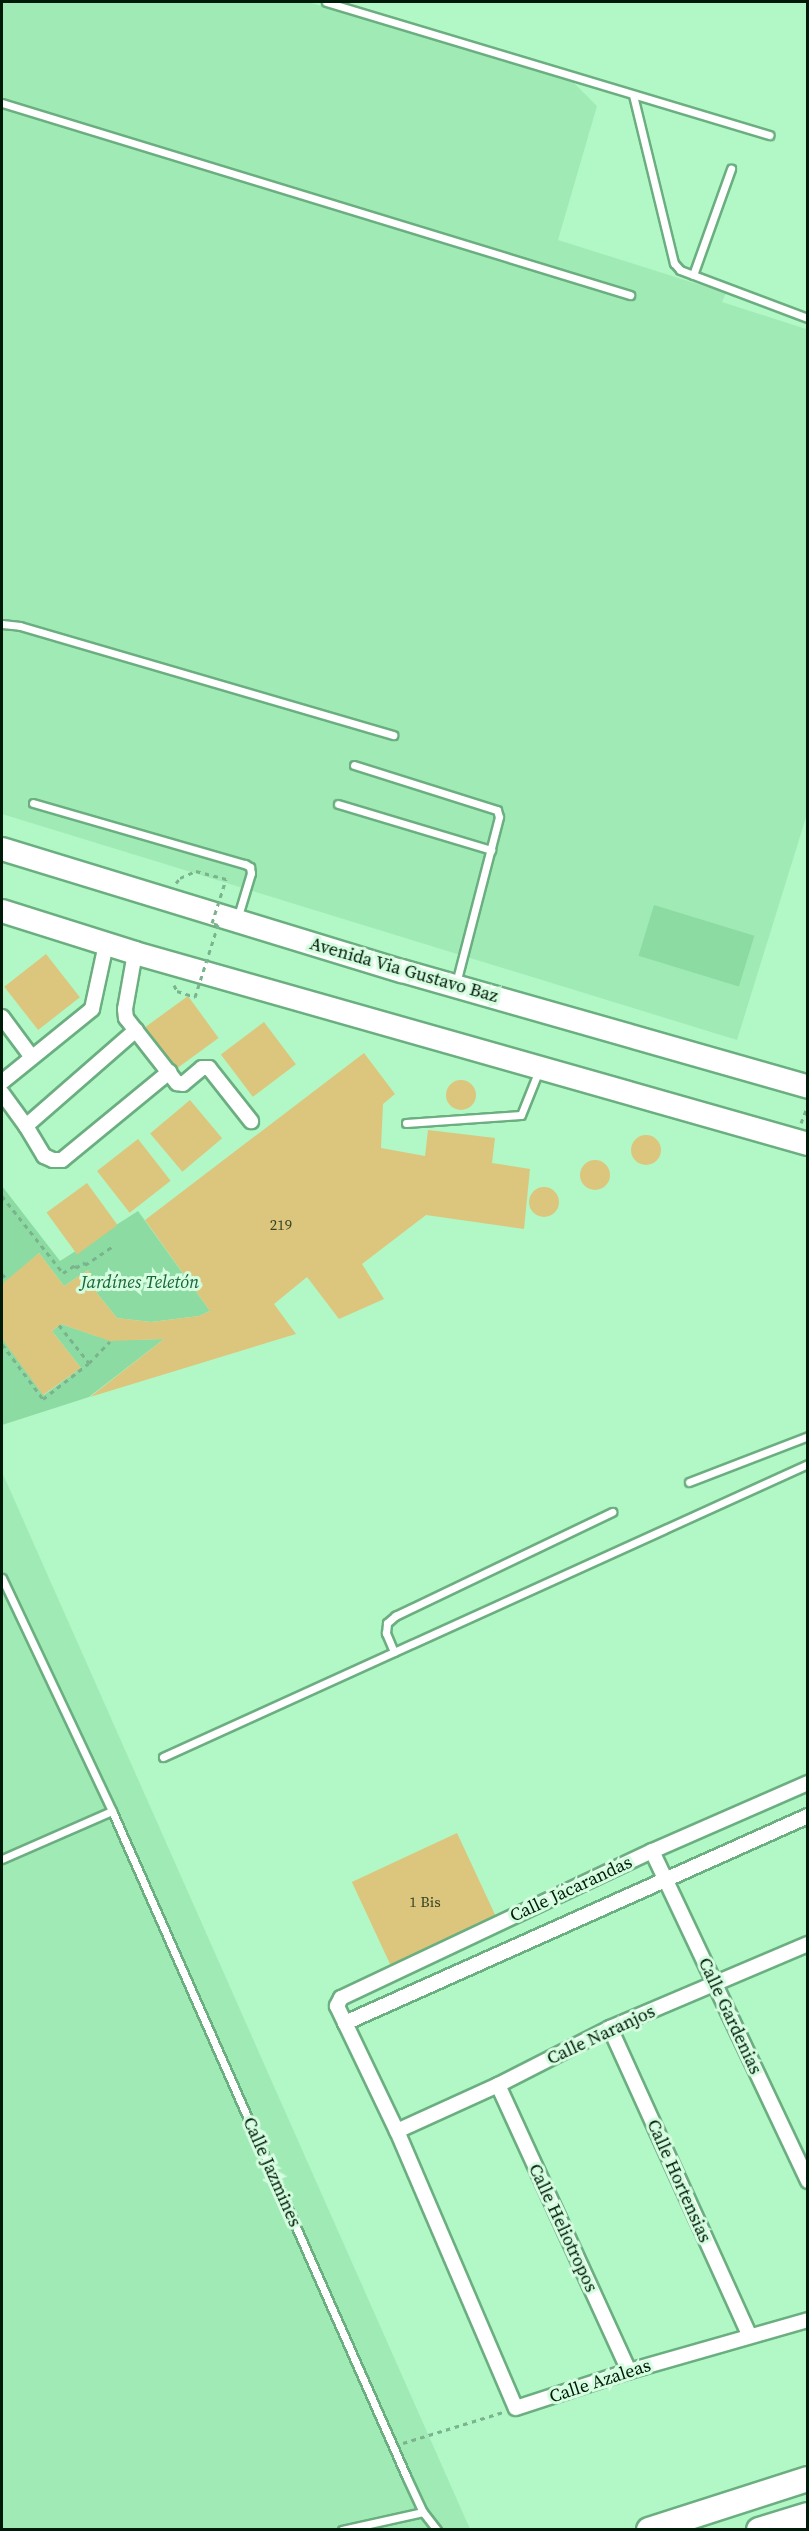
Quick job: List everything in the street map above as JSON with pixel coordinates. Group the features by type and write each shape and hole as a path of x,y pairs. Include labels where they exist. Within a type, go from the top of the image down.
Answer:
{"highway":[{"path":"649,2529 807,2479"},
{"path":"768,2528 807,2515"}],"main road":[{"name":"Avenida Via Gustavo Baz","path":"2,849 455,986 807,1087"},
{"path":"2,911 135,953 807,1144"}],"street":[{"path":"2,1082 95,1004 106,944"},
{"path":"135,953 124,1012 136,1030 180,1084 202,1068 209,1068 251,1121"},
{"path":"2,1017 32,1056"},
{"path":"26,1126 136,1030"},
{"path":"2,1093 44,1156 53,1161 62,1160 169,1072"},
{"name":"Calle Jacarandas","path":"807,1783 652,1851 338,2002 345,2023 807,1816"},
{"name":"Calle Gardenias","path":"652,1851 807,2181"},
{"name":"Calle Naranjos","path":"397,2131 498,2085 610,2028 807,1944"},
{"path":"345,2023 397,2131 516,2408"},
{"name":"Calle Hortensias","path":"610,2028 749,2335"},
{"name":"Calle Heliotropos","path":"498,2085 629,2371"},
{"name":"Calle Azaleas","path":"516,2408 629,2371 807,2320"}],"lane":[{"path":"326,2 771,135"},
{"path":"633,95 671,258 680,270 807,318"},
{"path":"2,103 630,295"},
{"path":"693,274 731,169"},
{"path":"2,624 20,626 393,735"},
{"path":"354,765 497,810 499,817 455,986"},
{"path":"33,803 245,864 250,867 251,873 236,921"},
{"path":"338,804 491,850"},
{"path":"406,1123 521,1115 540,1068"},
{"path":"689,1482 807,1436"},
{"path":"163,1757 807,1464"},
{"path":"394,1652 386,1634 387,1623 394,1616 612,1512"},
{"name":"Calle Jazmines","path":"2,1578 112,1811 393,2447 423,2512 437,2529"},
{"path":"2,1859 112,1811"},
{"path":"342,2529 423,2512"}],"path":[{"path":"177,991 195,997 218,925 212,923 226,879 196,871"},
{"path":"2,1196 63,1273 75,1265 76,1268 84,1262 85,1265 113,1246"},
{"path":"2,1274 8,1280"},
{"path":"59,1325 89,1363"},
{"path":"2,1344 43,1399 89,1363 110,1341"},
{"path":"393,2447 516,2408"}],"shaded area":[{"path":"2,2 308,2 569,78 597,106 558,240 726,293 722,302 806,329 807,327 807,814 737,1040 2,814"},
{"path":"2,1472 470,2529 2,2529"}],"green space":[{"path":"654,905 754,936 739,986 639,956"},
{"name":"Jardínes Teletón","path":"2,1186 60,1261 138,1211 210,1311 199,1316 151,1322 117,1318 96,1292 88,1270 64,1286 39,1253 3,1285"},
{"name":"Jardínes Teletón","path":"61,1324 96,1336 126,1340 164,1339 89,1397 2,1425 2,1338 44,1395 81,1368 52,1331"}],"building":[{"path":"46,954 80,997 38,1030 4,987"},
{"path":"188,996 219,1038 173,1071 143,1029"},
{"path":"264,1022 296,1064 253,1097 221,1054"},
{"path":"364,1053 395,1094 383,1104 381,1148 425,1156 428,1130 495,1138 492,1163 530,1169 524,1229 426,1215 362,1264 384,1299 339,1319 307,1277 274,1304 296,1334 90,1397 164,1339 110,1341 61,1324 52,1331 81,1368 43,1395 2,1339 2,1284 39,1253 64,1286 88,1270 101,1287 96,1292 117,1318 151,1322 199,1316 210,1311 145,1220"},
{"path":"461,1080 472,1084 476,1095 472,1106 461,1110 450,1106 446,1095 450,1084"},
{"path":"190,1100 222,1138 182,1172 150,1133"},
{"path":"646,1135 657,1139 661,1150 657,1161 646,1165 635,1161 631,1150 635,1139"},
{"path":"138,1139 171,1181 130,1213 97,1171"},
{"path":"595,1160 606,1164 610,1175 606,1186 595,1190 584,1186 580,1175 584,1164"},
{"path":"87,1183 118,1225 77,1254 47,1212"},
{"path":"544,1187 555,1191 559,1202 555,1213 544,1217 533,1213 529,1202 533,1191"},
{"path":"457,1833 498,1921 393,1970 352,1882"}]}
